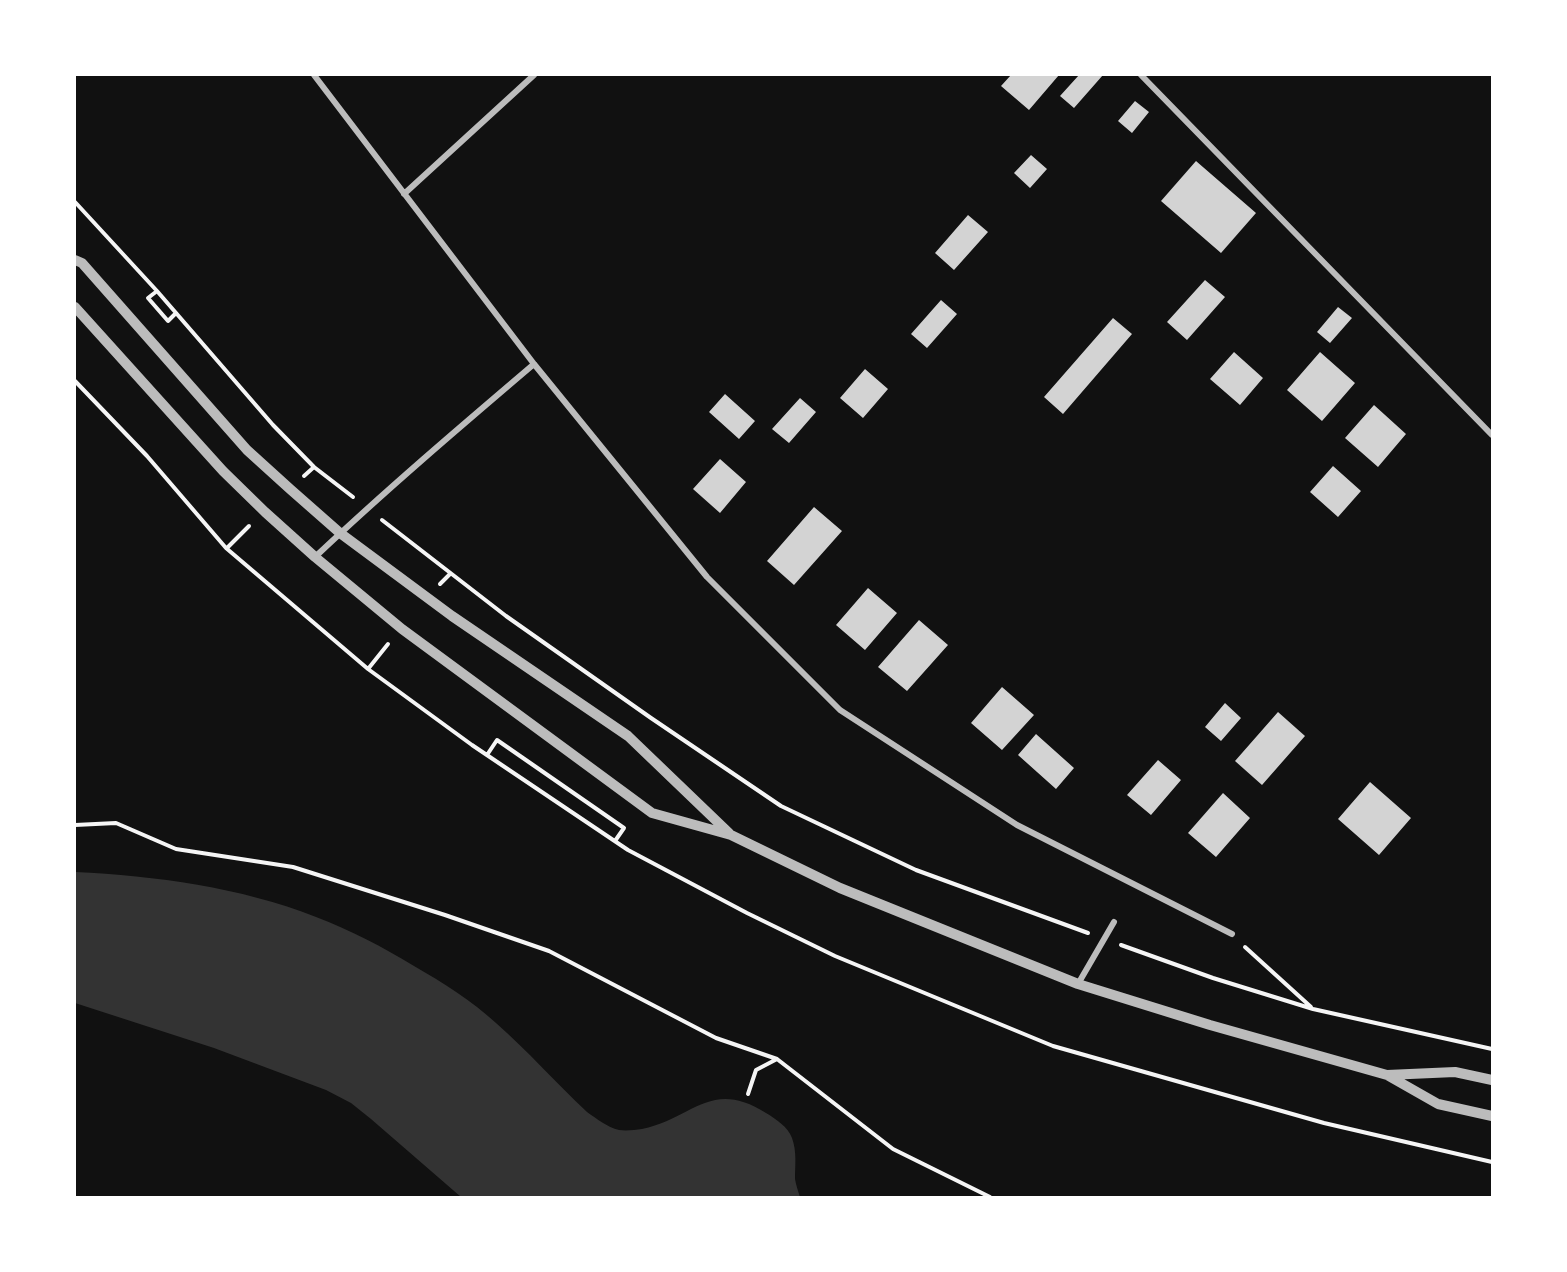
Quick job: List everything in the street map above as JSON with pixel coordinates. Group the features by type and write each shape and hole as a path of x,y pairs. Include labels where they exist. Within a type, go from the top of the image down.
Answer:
{"street":[{"path":"314,75 534,364 707,577 840,710 1017,825 1232,934"},
{"path":"404,194 534,75"},
{"path":"1141,75 1492,435"},
{"path":"75,260 82,263 247,450 340,533 452,616 628,736 731,835"},
{"path":"75,307 223,471 315,557 402,629 652,813 731,835 840,888 1078,984 1387,1076 1438,1104 1492,1116"},
{"path":"315,557 367,508 534,364"},
{"path":"1078,984 1114,922"},
{"path":"1387,1076 1455,1072 1492,1080"}],"path":[{"path":"75,202 157,291 273,425 314,467 506,616 781,806 916,870 1213,978 1313,1009 1492,1048"},
{"path":"157,291 148,298 168,321 176,313"},
{"path":"487,755 497,740 624,828 615,841"},
{"path":"75,825 116,823 176,849 293,867 549,951 716,1038 777,1059 893,1149 990,1197"},
{"path":"1232,934 1313,1009"},
{"path":"748,1094 756,1070 777,1059"}],"shaded area":[{"path":"75,872 136,876 228,891 287,907 354,933 425,972 477,1007 587,1112 615,1129 636,1130 660,1124 702,1104 716,1100 730,1099 747,1103 774,1118 790,1134 795,1148 795,1179 800,1197 461,1197 351,1103 326,1090 214,1048 75,1003"}],"building":[{"path":"1011,75 1059,75 1029,110 1001,86"},
{"path":"1079,75 1103,75 1074,108 1060,96"},
{"path":"1135,101 1149,112 1132,133 1118,121"},
{"path":"1031,155 1047,169 1030,188 1014,173"},
{"path":"1196,161 1256,213 1221,253 1161,201"},
{"path":"968,215 988,232 954,270 935,253"},
{"path":"1205,280 1225,297 1187,340 1167,322"},
{"path":"941,300 957,314 927,348 911,334"},
{"path":"1338,307 1352,318 1330,343 1317,332"},
{"path":"1113,318 1132,334 1063,414 1044,397"},
{"path":"1234,352 1263,378 1240,405 1210,379"},
{"path":"1320,352 1355,383 1322,421 1287,390"},
{"path":"865,369 888,389 863,418 840,398"},
{"path":"725,394 755,421 739,439 709,412"},
{"path":"800,398 816,412 789,443 772,429"},
{"path":"1374,405 1406,434 1378,467 1345,438"},
{"path":"720,459 746,482 720,513 693,489"},
{"path":"1333,466 1361,491 1338,517 1310,492"},
{"path":"814,507 842,531 794,585 767,561"},
{"path":"868,588 897,613 865,650 836,625"},
{"path":"919,620 948,645 907,691 878,667"},
{"path":"1002,687 1034,715 1002,750 971,723"},
{"path":"1225,703 1241,718 1221,741 1205,727"},
{"path":"1278,712 1305,736 1262,785 1235,761"},
{"path":"1036,734 1074,768 1056,789 1018,755"},
{"path":"1158,760 1181,780 1151,815 1127,795"},
{"path":"1370,782 1411,818 1379,855 1338,819"},
{"path":"1223,793 1250,818 1216,857 1188,833"}]}
